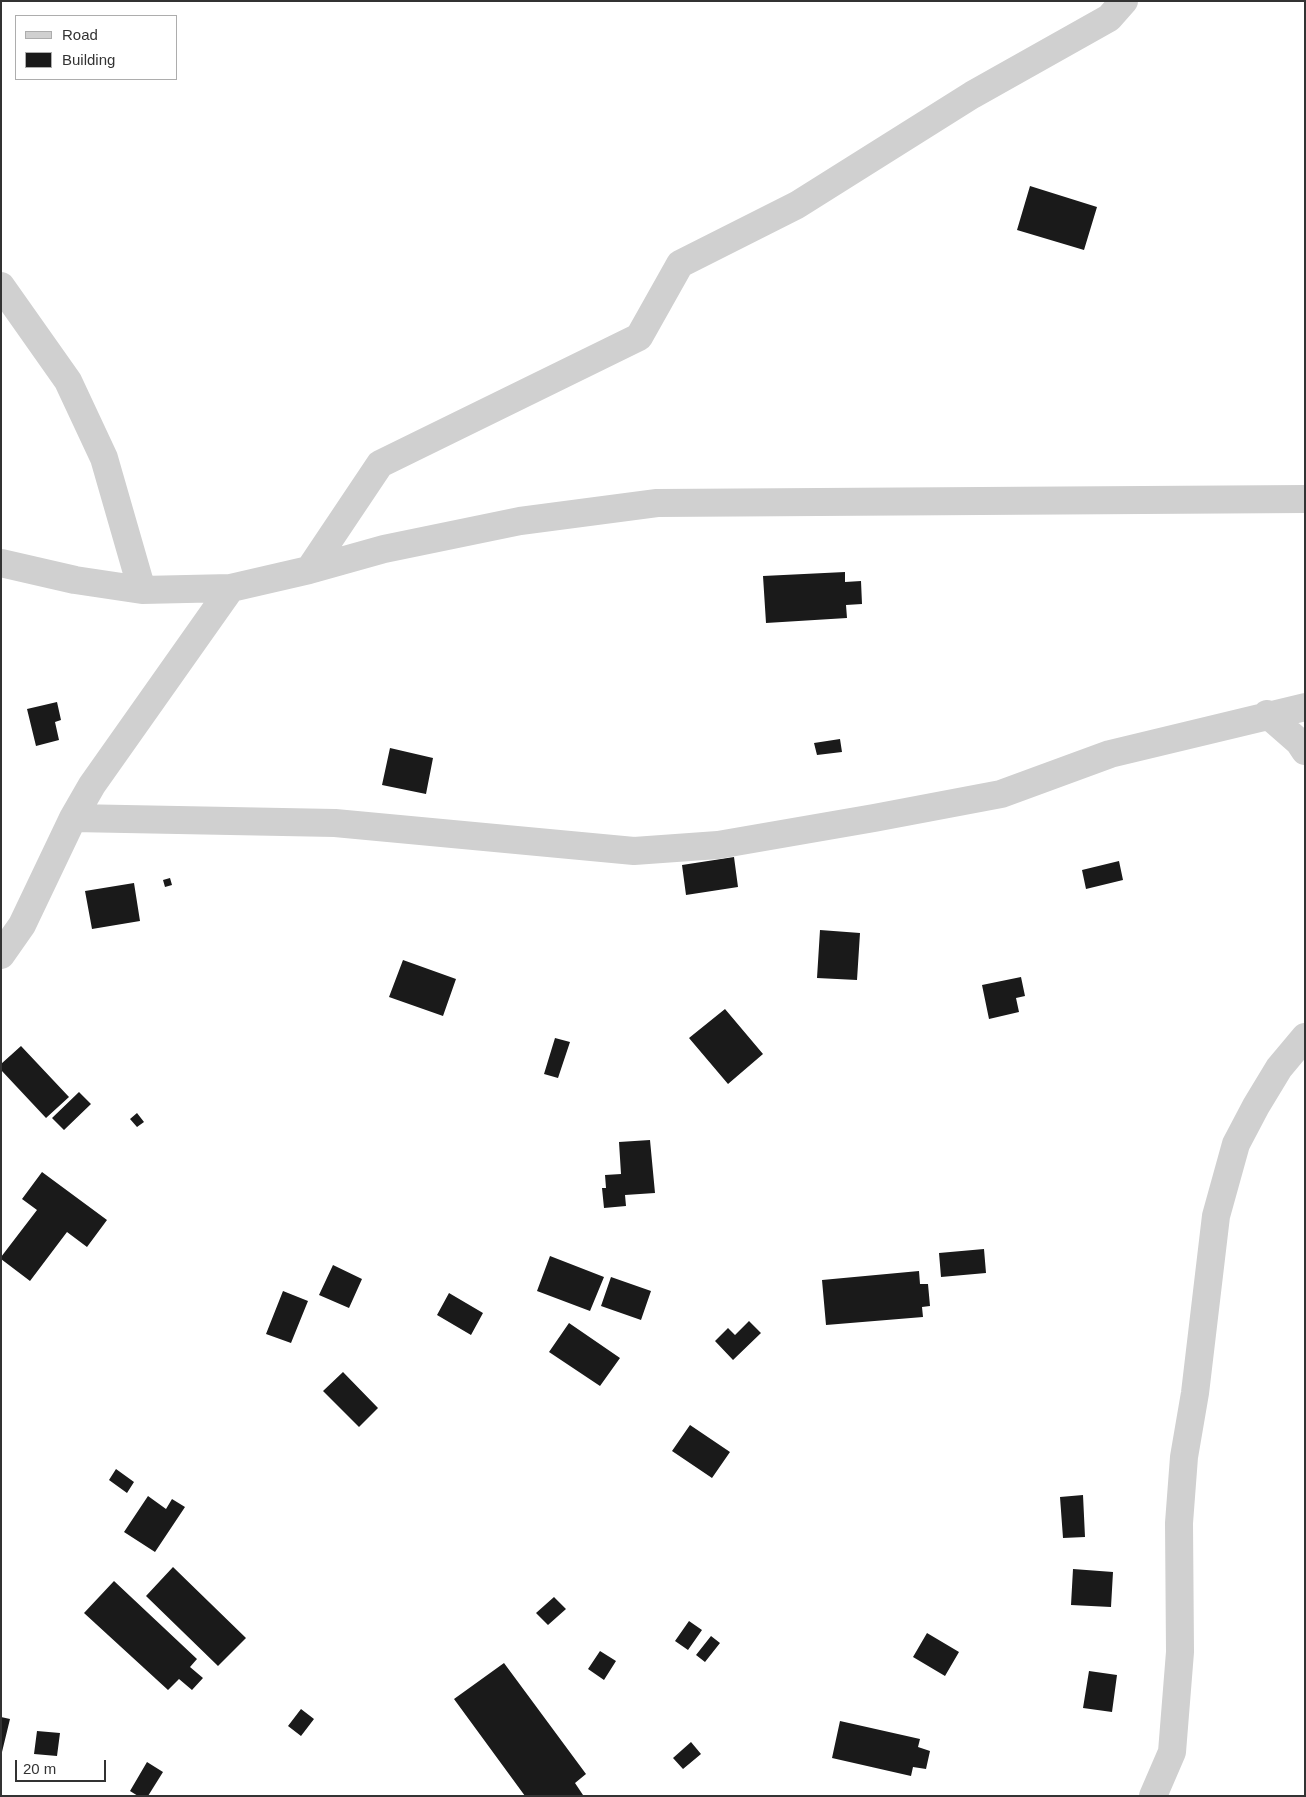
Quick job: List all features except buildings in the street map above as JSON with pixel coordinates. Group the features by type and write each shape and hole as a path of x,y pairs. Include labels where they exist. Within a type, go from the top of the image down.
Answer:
{"street":[{"path":"309,570 380,464 639,337 680,264 797,205 972,95 1109,18 1124,1"},
{"path":"1,286 68,381 104,458 142,590"},
{"path":"1,563 75,580 142,590 231,588 309,570 384,549 520,521 657,503 1305,499"},
{"path":"1,955 22,925 92,785 231,588"},
{"path":"74,818 335,823 634,851 718,845 1001,794 1110,754 1305,706"},
{"path":"1267,714 1299,742 1305,750"},
{"path":"1153,1796 1172,1752 1180,1652 1179,1524 1184,1457 1195,1393 1216,1216 1236,1144 1279,1068 1305,1037"}]}
